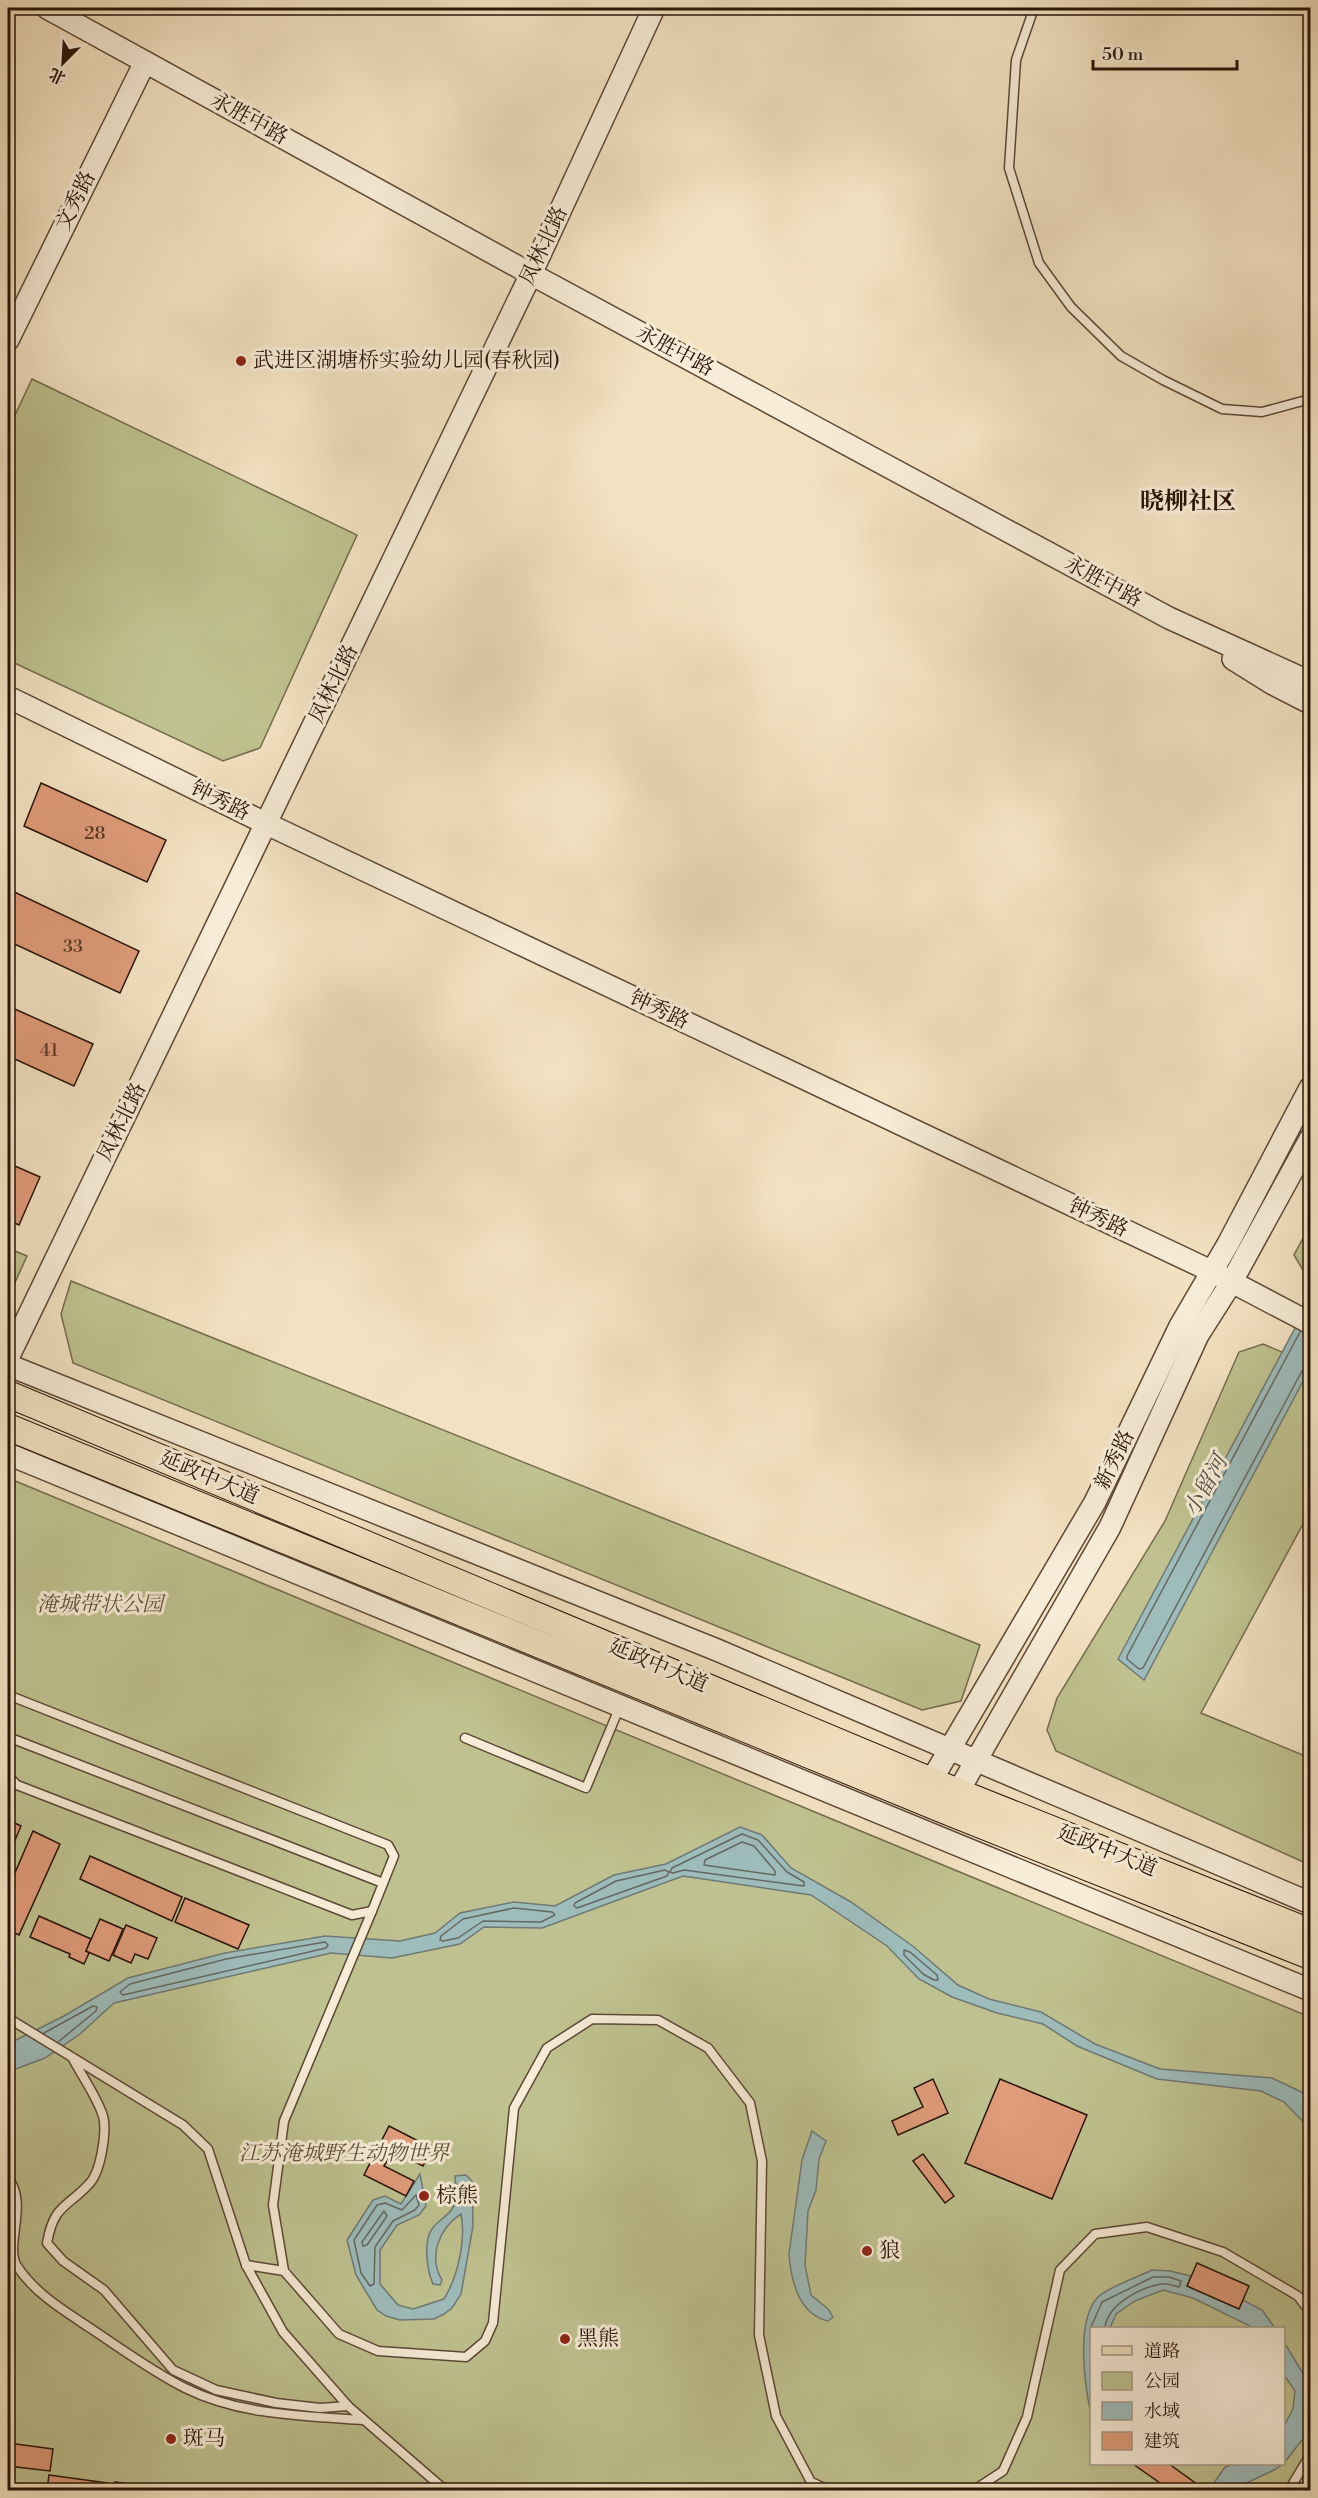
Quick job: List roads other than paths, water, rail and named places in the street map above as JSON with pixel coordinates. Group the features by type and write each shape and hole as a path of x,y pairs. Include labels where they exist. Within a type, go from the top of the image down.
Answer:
{"main road":[{"name":"延政中大道","path":"8,1394 1311,1956"},
{"name":"延政中大道","path":"8,1428 928,1791"},
{"name":"延政中大道","path":"955,1803 1311,1932"}],"street":[{"name":"永胜中路","path":"47,8 531,274 1169,618 1311,682"},
{"name":"凤林北路","path":"8,1358 531,274 654,8"},
{"name":"文秀路","path":"8,340 145,62"},
{"path":"1169,618 1273,684 1311,703"},
{"name":"钟秀路","path":"8,697 267,824 1211,1271 1284,1311 1311,1323"},
{"name":"新秀路","path":"907,1823 928,1791 950,1749 1095,1502 1180,1326 1228,1244 1311,1088"},
{"name":"新秀路","path":"934,1835 955,1803 977,1760 1110,1527 1198,1335 1231,1283 1311,1139"},
{"path":"8,1365 717,1650 1311,1903"},
{"path":"8,1454 1311,1990"}],"lane":[{"path":"1034,8 1016,60 1009,168 1039,263 1071,307 1121,356 1163,380 1222,409 1262,412 1311,399"},
{"path":"8,1695 388,1845 394,1856 284,2121 273,2205 284,2271 339,2334 378,2351 466,2357 485,2341 493,2323 514,2108 547,2048 592,2019 658,2020 708,2048 750,2103 762,2161 759,2334 776,2416 812,2482 829,2490"},
{"path":"465,1738 586,1788 620,1706"},
{"path":"8,1737 382,1883"},
{"path":"8,1776 17,1785 352,1915 372,1911"},
{"path":"8,2018 183,2125 208,2150 246,2265 283,2332 348,2406 445,2490"},
{"path":"72,2058 103,2115 102,2156 91,2183 63,2205 50,2225 47,2242 63,2261 104,2290 173,2370 216,2390 276,2403 320,2408 348,2406"},
{"path":"8,2178 18,2207 13,2260 27,2281 52,2303 140,2362 186,2389 230,2405 280,2414 363,2420"},
{"path":"974,2490 1003,2471 1027,2417 1060,2271 1095,2234 1147,2227 1223,2252 1298,2296 1311,2312"},
{"path":"246,2265 284,2271"},
{"path":"1289,2490 1311,2455"}],"water":[{"path":"1310,1300 1310,1368 1144,1680 1118,1659"},
{"path":"740,1827 762,1835 791,1868 851,1902 914,1947 958,1985 989,1999 1041,2012 1095,2044 1160,2069 1272,2078 1310,2096 1310,2129 1284,2102 1261,2091 1157,2079 1077,2046 1043,2024 997,2013 952,1997 919,1979 887,1946 811,1895 683,1876 542,1928 484,1927 460,1944 392,1958 331,1953 114,2003 80,2034 45,2058 8,2072 8,2044 64,2016 128,1978 225,1953 325,1936 400,1941 435,1933 460,1913 514,1902 555,1906 614,1875 666,1864"},
{"path":"812,2131 826,2141 819,2159 816,2190 808,2211 805,2265 811,2295 828,2309 833,2317 828,2321 818,2317 803,2304 794,2285 789,2254 802,2160"},
{"path":"420,2174 426,2206 419,2215 397,2225 380,2250 380,2284 398,2305 413,2309 444,2299 449,2290 462,2246 461,2214 447,2227 438,2244 436,2262 442,2280 440,2285 433,2284 427,2248 432,2229 454,2205 455,2176 466,2175 472,2181 473,2226 461,2294 452,2308 434,2319 400,2320 386,2316 377,2310 356,2275 347,2240 373,2200 385,2196 401,2204"},
{"path":"1152,2270 1191,2276 1187,2286 1239,2309 1243,2300 1262,2310 1274,2327 1250,2327 1193,2298 1163,2290 1135,2301 1116,2314 1110,2327 1090,2327 1090,2410 1084,2354 1086,2321 1098,2297"},
{"path":"1285,2344 1310,2385 1310,2430 1285,2462 1285,2424 1293,2409 1295,2391 1285,2376"},
{"path":"1282,2465 1232,2490 1209,2490 1225,2467"}],"place":[{"name":"武进区湖塘桥实验幼儿园(春秋园)","path":"241,361"},
{"name":"棕熊","path":"424,2196"},
{"name":"狼","path":"867,2251"},
{"name":"黑熊","path":"565,2339"},
{"name":"斑马","path":"171,2439"}],"district":[{"name":"晓柳社区","path":"1188,502"}],"water label":[{"name":"小留河","path":"1206,1486"}],"park label":[{"name":"淹城带状公园","path":"100,1605"},
{"name":"江苏淹城野生动物世界","path":"344,2154"}]}
